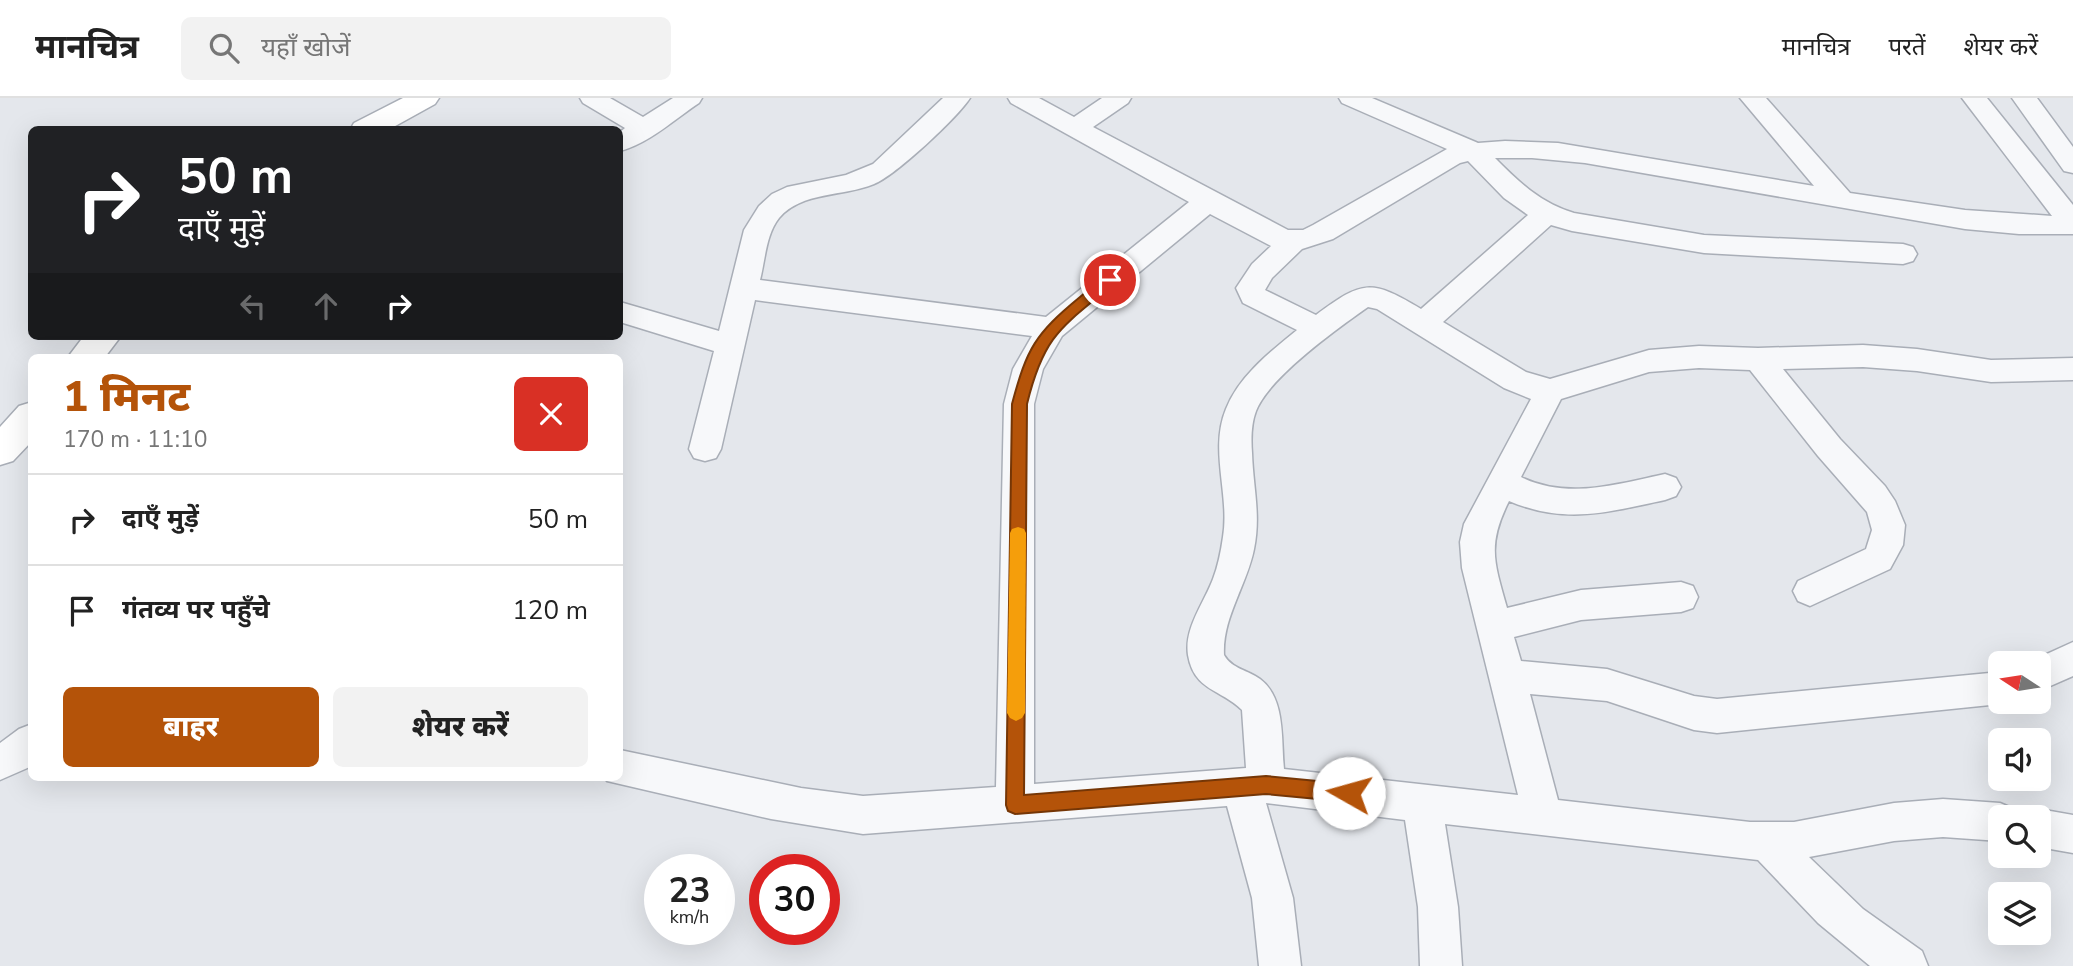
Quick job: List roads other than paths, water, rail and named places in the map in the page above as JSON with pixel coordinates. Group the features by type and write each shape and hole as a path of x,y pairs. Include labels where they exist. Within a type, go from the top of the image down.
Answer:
{"street":[{"path":"372,126 425,98"},
{"path":"592,98 644,128"},
{"path":"623,141 690,98"},
{"path":"705,449 758,230 766,213 790,194 833,188 868,178 882,170 958,98"},
{"path":"1020,98 1274,237 1292,242"},
{"path":"1074,128 1119,98"},
{"path":"1351,98 1473,151 1514,192 1546,214 1584,224 1704,244 1903,254"},
{"path":"1752,98 1841,200"},
{"path":"1974,98 2073,224"},
{"path":"2024,98 2073,165"},
{"path":"1320,329 1253,296 1251,288 1262,271 1292,242 1315,236 1440,163 1473,151 1512,149 1570,154 1988,223 2039,226 2073,224"},
{"path":"1015,805 1019,404 1028,369 1052,328 1208,201"},
{"path":"1423,324 1546,214"},
{"path":"744,288 1052,328"},
{"path":"1280,966 1276,922 1254,786 1260,708 1249,690 1219,678 1206,656 1206,643 1209,628 1234,569 1242,511 1236,447 1237,422 1243,405 1274,368 1362,297 1375,297 1387,302 1515,380 1536,389 1550,391 1649,361 1699,357 1758,359 1863,356 1917,360 1991,371 2073,369"},
{"path":"623,313 731,345"},
{"path":"88,354 100,340"},
{"path":"1758,359 1821,438 1879,504 1886,517 1889,535 1885,550 1878,559 1810,591"},
{"path":"1543,817 1479,568 1477,542 1481,524 1550,391"},
{"path":"0,451 28,420"},
{"path":"1502,482 1524,495 1564,505 1665,487"},
{"path":"1495,626 1581,605 1681,597"},
{"path":"2051,669 2073,658"},
{"path":"1508,676 1606,685 1694,713 1717,716 1988,689"},
{"path":"0,762 21,752 28,745"},
{"path":"623,769 707,784 824,812 863,815 1254,786 1422,802 1709,838 1767,841 1794,841 1894,822 1943,818 1988,821"},
{"path":"1422,802 1438,907 1441,966"},
{"path":"2051,830 2073,834"},
{"path":"1767,841 1819,899 1851,928 1907,966"}]}
